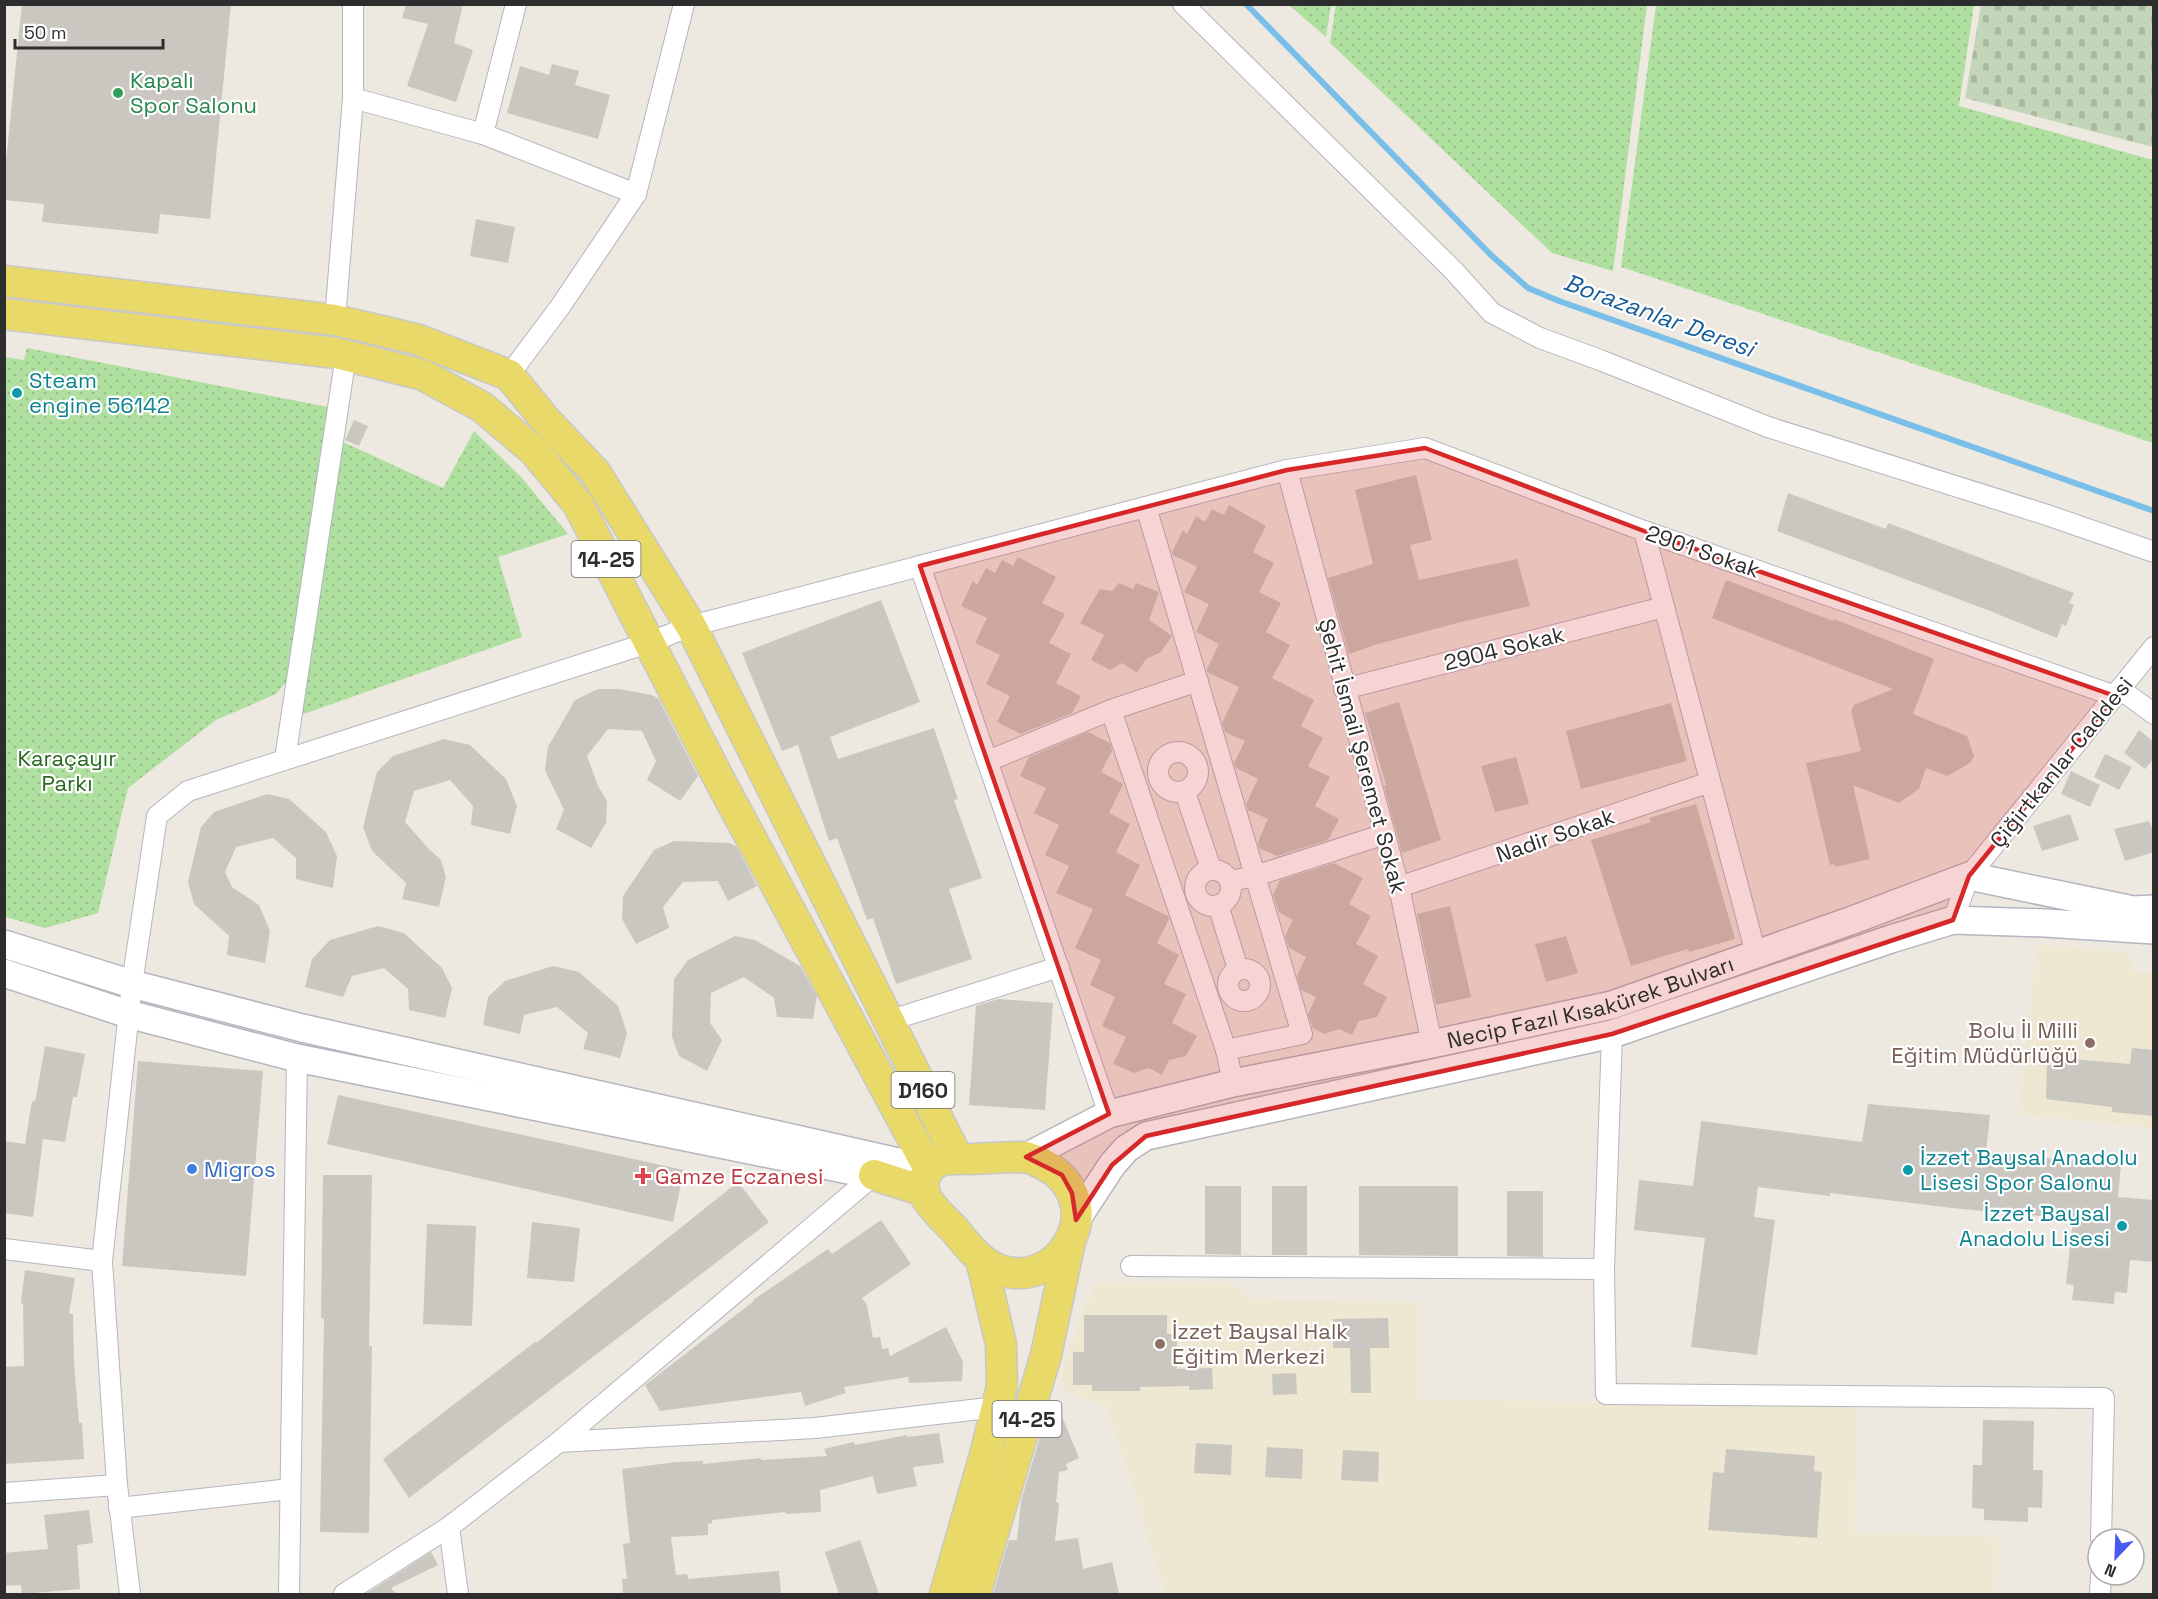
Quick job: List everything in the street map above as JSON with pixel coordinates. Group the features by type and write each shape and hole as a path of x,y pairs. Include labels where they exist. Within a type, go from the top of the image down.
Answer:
{"main road":[{"name":"14-25","path":"4,281 334,320 416,339 509,375 543,417 595,472 692,626 888,1021"},
{"name":"14-25","path":"4,314 346,355 423,375 482,407 534,451 578,504 926,1180 927,1199 981,1258 1002,1270 1020,1273 1037,1270 1053,1261 1066,1248 1073,1230"},
{"path":"1969,876 2133,910 2154,909"},
{"name":"Necip Fazıl Kısakürek Bulvarı","path":"1026,1157 1109,1113 1233,1083 1432,1044 1612,1005 1969,876"},
{"name":"Necip Fazıl Kısakürek Bulvarı","path":"1073,1230 1112,1165 1126,1149 1146,1136 1612,1034 1891,939 1953,921 2045,922 2154,930"},
{"path":"4,944 132,984 302,1028 926,1180"},
{"path":"4,973 128,1014 297,1058 874,1175 926,1180"},
{"name":"D160","path":"888,1021 958,1159"},
{"name":"14-25","path":"926,1180 937,1162 946,1159 1026,1157 1045,1163 1062,1175 1072,1192 1077,1212 1046,1355 975,1594"},
{"name":"14-25","path":"945,1594 1002,1386 1001,1344 981,1258"}],"street":[{"path":"334,320 353,98 353,4"},
{"path":"483,134 516,4"},
{"path":"509,375 560,307 636,194 684,4"},
{"path":"1183,4 1453,270 1492,313 1540,339 1600,360 1768,427 2047,514 2154,552"},
{"path":"353,98 483,134 636,194"},
{"path":"285,759 346,355"},
{"name":"2901 Sokak","path":"130,1594 117,1485 102,1261 128,1014 157,816 188,791 648,643 692,626 1287,470 1425,448 1644,531 2118,692 2154,714"},
{"name":"Şehit İsmail Şeremet Sokak","path":"1287,470 1399,887 1432,1044"},
{"path":"1146,507 1302,1034 1227,1050"},
{"path":"1644,531 1756,954"},
{"path":"920,566 1109,1113"},
{"name":"2904 Sokak","path":"1344,688 1664,607"},
{"name":"Çiğirtkanlar Caddesi","path":"1953,921 1969,876 2154,647"},
{"path":"988,761 1111,710 1198,681"},
{"path":"1111,710 1227,1050 1233,1083"},
{"path":"1172,752 1186,754 1196,764 1198,770 1195,784 1185,792 1172,792 1162,785 1159,779 1158,767 1161,760 1172,752"},
{"path":"1198,770 1224,770"},
{"path":"1138,790 1159,779"},
{"name":"Nadir Sokak","path":"1399,887 1710,782"},
{"path":"1185,792 1211,869"},
{"path":"1230,881 1255,876 1384,834"},
{"path":"1211,869 1223,872 1230,881 1231,893 1228,899 1218,905 1206,905 1200,901 1195,891 1197,879 1211,869"},
{"path":"1174,897 1195,891"},
{"path":"1218,905 1238,969"},
{"path":"888,1021 1059,967"},
{"path":"1238,969 1248,969 1257,975 1259,980 1260,989 1257,995 1248,1001 1243,1002 1232,997 1227,987 1230,976 1238,969"},
{"path":"1259,980 1283,970"},
{"path":"1206,991 1227,987"},
{"path":"1612,1034 1604,1269 1606,1394 2104,1398 2101,1527"},
{"path":"289,1594 297,1058"},
{"path":"344,1594 449,1527 559,1442 874,1175"},
{"path":"4,1249 102,1261"},
{"path":"1131,1266 1604,1269"},
{"path":"559,1442 815,1428 997,1407"},
{"path":"4,1493 117,1485"},
{"path":"119,1508 290,1489"},
{"path":"449,1527 458,1594"}],"highlighted area":[{"path":"1425,448 1644,531 2115,696 1969,876 1953,920 1612,1034 1146,1136 1112,1165 1076,1220 1072,1193 1062,1175 1026,1157 1109,1114 920,566 1287,470"}],"shaded area":[{"name":"Bolu İl Milli Eğitim Müdürlüğü","path":"2037,945 2127,952 2134,971 2153,973 2153,1128 2018,1114"},
{"path":"1097,1282 1232,1282 1249,1299 1417,1302 1417,1399 1858,1406 1854,1533 1999,1537 1997,1594 1166,1594 1107,1406 1065,1391 1059,1378 1083,1311"}],"green space":[{"path":"1336,4 1647,5 1613,271 1552,253 1330,43"},
{"path":"1289,5 1331,5 1326,37"},
{"path":"1656,5 1974,5 1959,106 2153,160 2153,443 1621,267"},
{"path":"1981,5 2153,5 2153,147 1965,98"},
{"name":"Karaçayır Parkı","path":"27,348 333,408 287,681 276,694 216,720 128,788 98,913 45,928 5,917 4,357 24,360"},
{"path":"474,431 522,478 568,534 498,557 522,637 298,716 341,441 443,488"}],"building":[{"name":"Kapalı Spor Salonu","path":"22,4 231,4 210,219 160,214 158,234 42,222 44,204 4,200"},
{"path":"406,4 463,4 454,43 473,50 456,102 407,86 428,24 402,18"},
{"path":"552,64 579,71 575,85 610,95 598,139 507,113 520,66 549,75"},
{"path":"476,219 515,227 508,263 470,256"},
{"path":"354,420 368,426 359,446 345,440"},
{"path":"1416,475 1432,540 1410,545 1419,580 1517,559 1530,606 1378,644 1349,654 1328,578 1373,564 1355,490"},
{"path":"1788,493 1886,529 1888,523 2074,593 2069,603 2074,605 2066,626 2062,624 2057,638 1777,531"},
{"path":"1229,505 1266,526 1253,552 1274,563 1259,592 1281,603 1266,632 1290,645 1272,678 1314,700 1301,726 1323,738 1308,766 1330,777 1315,806 1339,819 1328,840 1277,856 1259,848 1258,842 1268,819 1248,810 1246,804 1258,779 1236,768 1234,763 1245,741 1225,732 1222,723 1239,687 1207,672 1219,644 1196,632 1209,604 1184,592 1197,567 1173,555 1172,552 1183,530 1187,534 1196,516 1205,522 1212,509 1224,515"},
{"path":"1018,557 1056,577 1042,603 1065,614 1049,643 1071,654 1056,683 1081,696 1072,713 1021,734 997,722 1010,696 986,684 1000,655 975,643 987,618 961,606 973,581 977,585 986,568 995,573 1002,560 1013,566"},
{"path":"1726,580 1833,621 1834,619 1934,659 1913,714 1967,736 1974,756 1970,763 1947,776 1926,768 1919,789 1899,803 1853,785 1870,859 1835,867 1834,864 1830,865 1806,763 1861,751 1851,711 1854,705 1893,689 1712,618"},
{"path":"1119,583 1133,589 1136,583 1159,592 1149,620 1172,636 1161,652 1146,659 1137,673 1122,663 1110,670 1091,660 1104,635 1080,623 1100,589 1112,591"},
{"path":"881,600 920,702 830,737 838,759 934,728 958,799 954,800 982,878 949,889 972,959 896,984 873,918 867,920 837,838 829,841 798,745 782,751 742,653"},
{"path":"598,689 619,689 658,698 698,776 680,801 647,780 656,761 642,731 608,729 587,756 598,786 607,801 606,823 591,848 556,829 564,810 545,770 548,747 575,700"},
{"path":"1399,702 1441,840 1402,853 1384,786 1386,785 1365,713"},
{"path":"1671,703 1687,761 1581,789 1566,731"},
{"path":"2139,730 2154,742 2154,758 2145,769 2124,753"},
{"path":"1088,732 1110,743 1112,751 1101,772 1123,784 1109,813 1130,824 1116,852 1140,865 1125,895 1168,916 1169,919 1157,943 1179,955 1164,984 1186,994 1172,1023 1197,1036 1186,1056 1169,1060 1162,1075 1149,1068 1134,1073 1113,1064 1126,1037 1102,1026 1115,997 1090,985 1101,960 1075,948 1093,909 1056,893 1069,866 1045,855 1059,825 1034,813 1046,788 1020,776 1029,757"},
{"path":"444,739 470,745 506,779 517,806 510,834 471,825 473,806 450,780 414,791 405,822 441,860 446,877 439,907 402,899 406,883 372,851 363,827 377,772 393,756"},
{"path":"2105,754 2132,767 2119,790 2094,777"},
{"path":"1516,757 1529,804 1495,812 1481,766"},
{"path":"2071,771 2100,785 2090,807 2061,794"},
{"path":"267,794 289,799 326,832 337,856 333,888 296,879 296,858 273,838 236,847 225,872 232,887 259,905 270,931 265,963 227,955 229,936 194,904 188,882 201,827 214,812"},
{"path":"1696,804 1735,939 1689,952 1688,949 1631,966 1591,840 1651,822 1649,818"},
{"path":"2070,814 2079,840 2042,851 2033,826"},
{"path":"2149,821 2154,833 2154,852 2125,861 2114,829"},
{"path":"674,841 729,843 736,846 757,886 728,901 718,881 683,882 663,907 669,928 636,944 622,919 623,896 654,850"},
{"path":"1334,863 1363,878 1349,904 1371,916 1356,944 1378,956 1363,984 1387,997 1377,1017 1359,1021 1352,1035 1339,1029 1324,1034 1313,1028 1308,1014 1316,997 1301,990 1297,976 1306,957 1289,948 1285,936 1293,920 1279,912 1273,895 1280,880"},
{"path":"1450,906 1471,997 1436,1005 1417,914"},
{"path":"378,926 404,933 442,968 452,988 445,1018 409,1010 408,989 384,968 352,976 343,997 305,987 312,959 330,940"},
{"path":"735,936 755,940 800,966 817,996 813,1019 777,1017 774,998 744,977 711,993 710,1023 722,1040 707,1071 679,1056 672,1037 674,979 688,960"},
{"path":"1566,936 1578,973 1546,982 1535,944"},
{"path":"553,966 579,972 618,1006 627,1033 620,1058 583,1049 588,1033 557,1007 524,1015 520,1034 483,1025 488,997 505,981"},
{"path":"998,999 1053,1003 1045,1110 969,1105 976,1006"},
{"path":"45,1046 85,1054 77,1097 73,1097 65,1142 43,1139 33,1217 4,1213 4,1141 25,1144"},
{"path":"2132,1048 2154,1050 2154,1116 2112,1112 2112,1107 2046,1099 2047,1057 2130,1064"},
{"name":"Migros","path":"138,1061 263,1071 246,1276 122,1266"},
{"path":"338,1095 684,1170 673,1222 327,1144"},
{"path":"1868,1104 1990,1115 1986,1152 2121,1165 2118,1197 2154,1200 2154,1262 2130,1260 2127,1293 2115,1292 2114,1304 2072,1300 2074,1285 2066,1284 2073,1219 1758,1187 1754,1217 1775,1220 1757,1355 1691,1347 1705,1238 1634,1230 1639,1180 1693,1186 1701,1121 1862,1142"},
{"path":"323,1175 372,1175 369,1533 320,1532 324,1319 321,1318"},
{"path":"738,1182 769,1222 409,1498 383,1459 536,1343"},
{"path":"1205,1186 1241,1186 1241,1255 1205,1254"},
{"path":"1272,1186 1307,1186 1307,1255 1272,1255"},
{"path":"1359,1186 1458,1186 1458,1256 1359,1255"},
{"path":"1507,1191 1543,1191 1543,1257 1507,1256"},
{"path":"881,1220 911,1264 862,1298 867,1305 873,1338 880,1337 882,1349 888,1348 890,1356 946,1327 963,1362 962,1381 909,1383 908,1377 844,1387 846,1393 805,1406 801,1392 660,1411 645,1385 753,1300 828,1249 832,1254"},
{"path":"532,1222 580,1228 574,1282 527,1278"},
{"path":"427,1224 476,1226 472,1326 423,1324"},
{"path":"25,1270 75,1278 69,1314 73,1314 74,1363 84,1459 4,1464 4,1367 24,1366 23,1304 21,1303"},
{"path":"1084,1315 1167,1315 1167,1334 1177,1334 1177,1369 1212,1368 1213,1389 1189,1390 1189,1386 1140,1387 1140,1391 1092,1391 1092,1385 1073,1385 1073,1352 1084,1352"},
{"path":"1388,1318 1389,1348 1370,1348 1371,1393 1351,1393 1350,1348 1333,1348 1333,1319"},
{"path":"1296,1373 1297,1394 1273,1395 1272,1374"},
{"path":"1047,1419 1050,1423 1063,1419 1079,1458 1066,1464 1068,1470 1059,1472 1055,1541 1078,1538 1083,1569 1112,1562 1119,1594 993,1594 1009,1540 1017,1540 1021,1501"},
{"path":"1983,1420 2034,1421 2033,1470 2043,1470 2042,1508 2028,1507 2028,1522 1984,1520 1984,1509 1972,1508 1973,1465 1982,1465"},
{"path":"939,1433 944,1463 913,1467 917,1486 877,1494 873,1476 820,1490 821,1512 786,1514 785,1512 712,1520 712,1523 708,1524 708,1535 671,1537 676,1575 687,1574 688,1579 779,1571 781,1594 623,1594 622,1579 627,1579 623,1544 630,1543 622,1469 676,1462 703,1461 703,1464 761,1458 761,1460 827,1456 824,1449 854,1442 855,1445 907,1435 907,1437"},
{"path":"1196,1443 1232,1445 1231,1475 1194,1473"},
{"path":"1267,1447 1303,1449 1302,1479 1265,1477"},
{"path":"1726,1449 1815,1456 1814,1471 1822,1472 1817,1538 1708,1530 1713,1472 1724,1473"},
{"path":"1343,1450 1379,1452 1378,1482 1341,1480"},
{"path":"89,1510 93,1543 77,1545 80,1589 22,1594 21,1585 4,1586 4,1553 48,1549 44,1515"},
{"path":"860,1540 879,1594 839,1594 825,1552"},
{"path":"431,1552 438,1565 391,1588 396,1594 366,1594"}],"waterway":[{"name":"Borazanlar Deresi","path":"1246,4 1491,255 1528,288 1559,301 2154,511"}],"place":[{"name":"Kapalı Spor Salonu","path":"118,93"},
{"name":"Steam engine 56142","path":"17,393"},
{"name":"Bolu İl Milli Eğitim Müdürlüğü","path":"2090,1043"},
{"name":"Migros","path":"192,1169"},
{"name":"İzzet Baysal Anadolu Lisesi Spor Salonu","path":"1908,1170"},
{"name":"Gamze Eczanesi","path":"643,1176"},
{"name":"İzzet Baysal Anadolu Lisesi","path":"2122,1226"},
{"name":"İzzet Baysal Halk Eğitim Merkezi","path":"1160,1344"}]}
